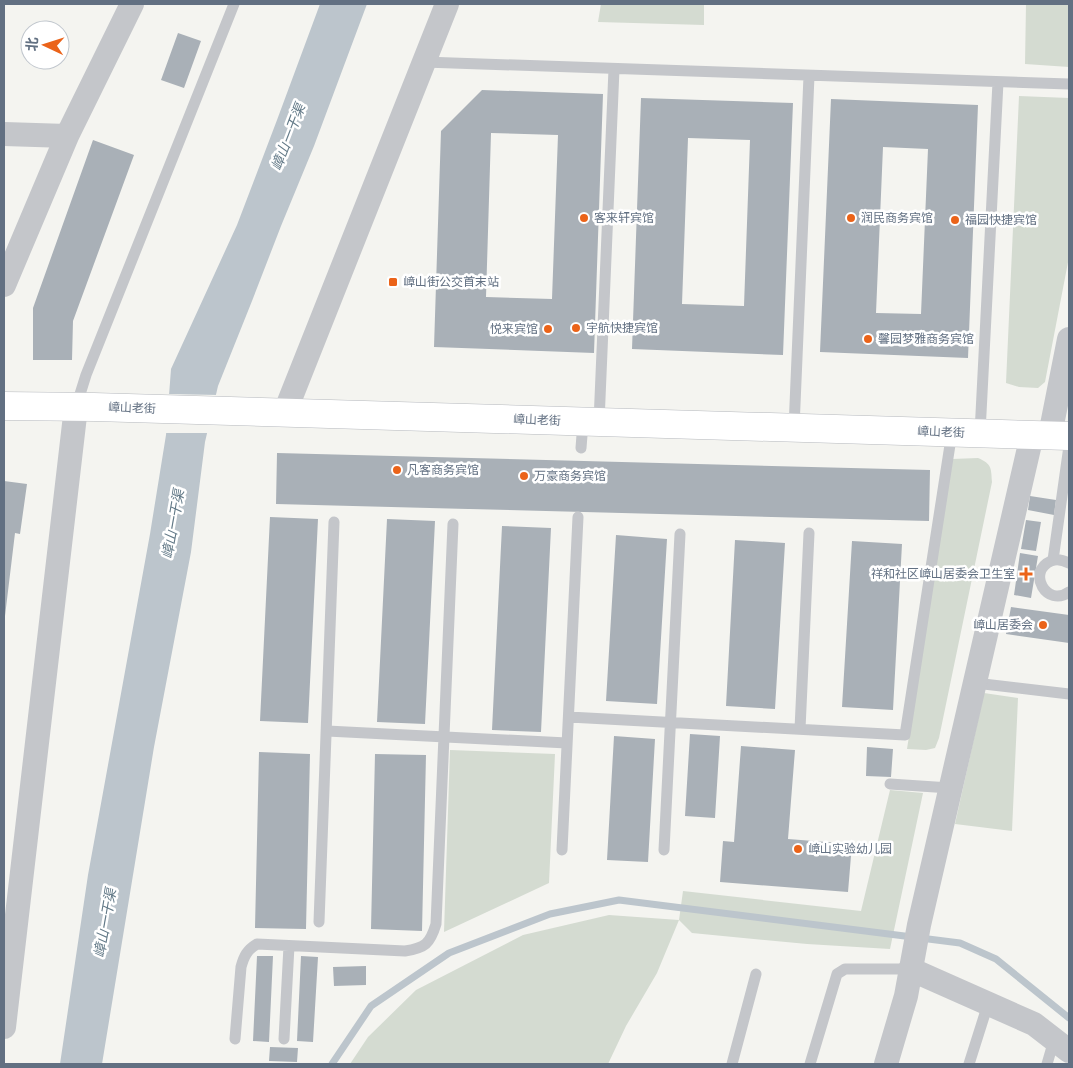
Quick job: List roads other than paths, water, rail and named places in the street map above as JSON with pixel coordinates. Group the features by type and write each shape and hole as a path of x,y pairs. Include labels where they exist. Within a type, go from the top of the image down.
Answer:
{"street":[{"path":"4,284 67,136 132,4"},
{"path":"272,412 424,62 447,4"},
{"path":"4,134 67,136"},
{"path":"886,1064 906,996 917,935 974,683 1055,438 1069,339"},
{"name":"嶂山老街","path":"4,406 272,412 588,430 794,428 980,433 1055,438"},
{"path":"4,1027 85,407"},
{"path":"910,969 1034,1024 1062,1045"}],"lane":[{"path":"85,407 86,375 234,4"},
{"path":"424,62 1069,84"},
{"path":"588,430 614,69"},
{"path":"794,428 809,76"},
{"path":"980,433 998,82"},
{"path":"569,718 905,735 952,432"},
{"path":"1053,560 1055,438"},
{"path":"562,850 578,517"},
{"path":"319,922 334,522"},
{"path":"236,1039 241,967 248,950 257,944 404,952 421,948 432,936 436,924 453,524"},
{"path":"800,729 809,533"},
{"path":"664,850 680,534"},
{"path":"1069,563 1059,559 1053,560 1043,566 1040,572 1040,584 1048,594 1060,597 1069,592"},
{"path":"974,683 1069,694"},
{"path":"327,731 568,743"},
{"path":"890,784 950,788"},
{"path":"284,1039 289,946"},
{"path":"810,1064 837,974 845,969 910,969"},
{"path":"732,1064 756,974"},
{"path":"969,1064 988,1004"},
{"path":"1047,1064 1062,1045"}],"water":[{"name":"嶂山一干渠","path":"320,4 367,4 314,146 218,386 205,442 191,552 154,747 102,1064 60,1064 88,875 150,534 166,435 171,369 237,225"}],"waterway":[{"path":"332,1064 371,1006 449,953 550,914 619,900 960,943 996,959 1069,1018"}],"place":[{"name":"客来轩宾馆","path":"584,218"},
{"name":"润民商务宾馆","path":"851,218"},
{"name":"福园快捷宾馆","path":"955,220"},
{"name":"嶂山街公交首末站","path":"393,282"},
{"name":"宇航快捷宾馆","path":"576,328"},
{"name":"悦来宾馆","path":"548,329"},
{"name":"馨园梦雅商务宾馆","path":"868,339"},
{"name":"凡客商务宾馆","path":"397,470"},
{"name":"万豪商务宾馆","path":"524,476"},
{"name":"祥和社区嶂山居委会卫生室","path":"1026,574"},
{"name":"嶂山居委会","path":"1043,625"},
{"name":"嶂山实验幼儿园","path":"798,849"}]}
